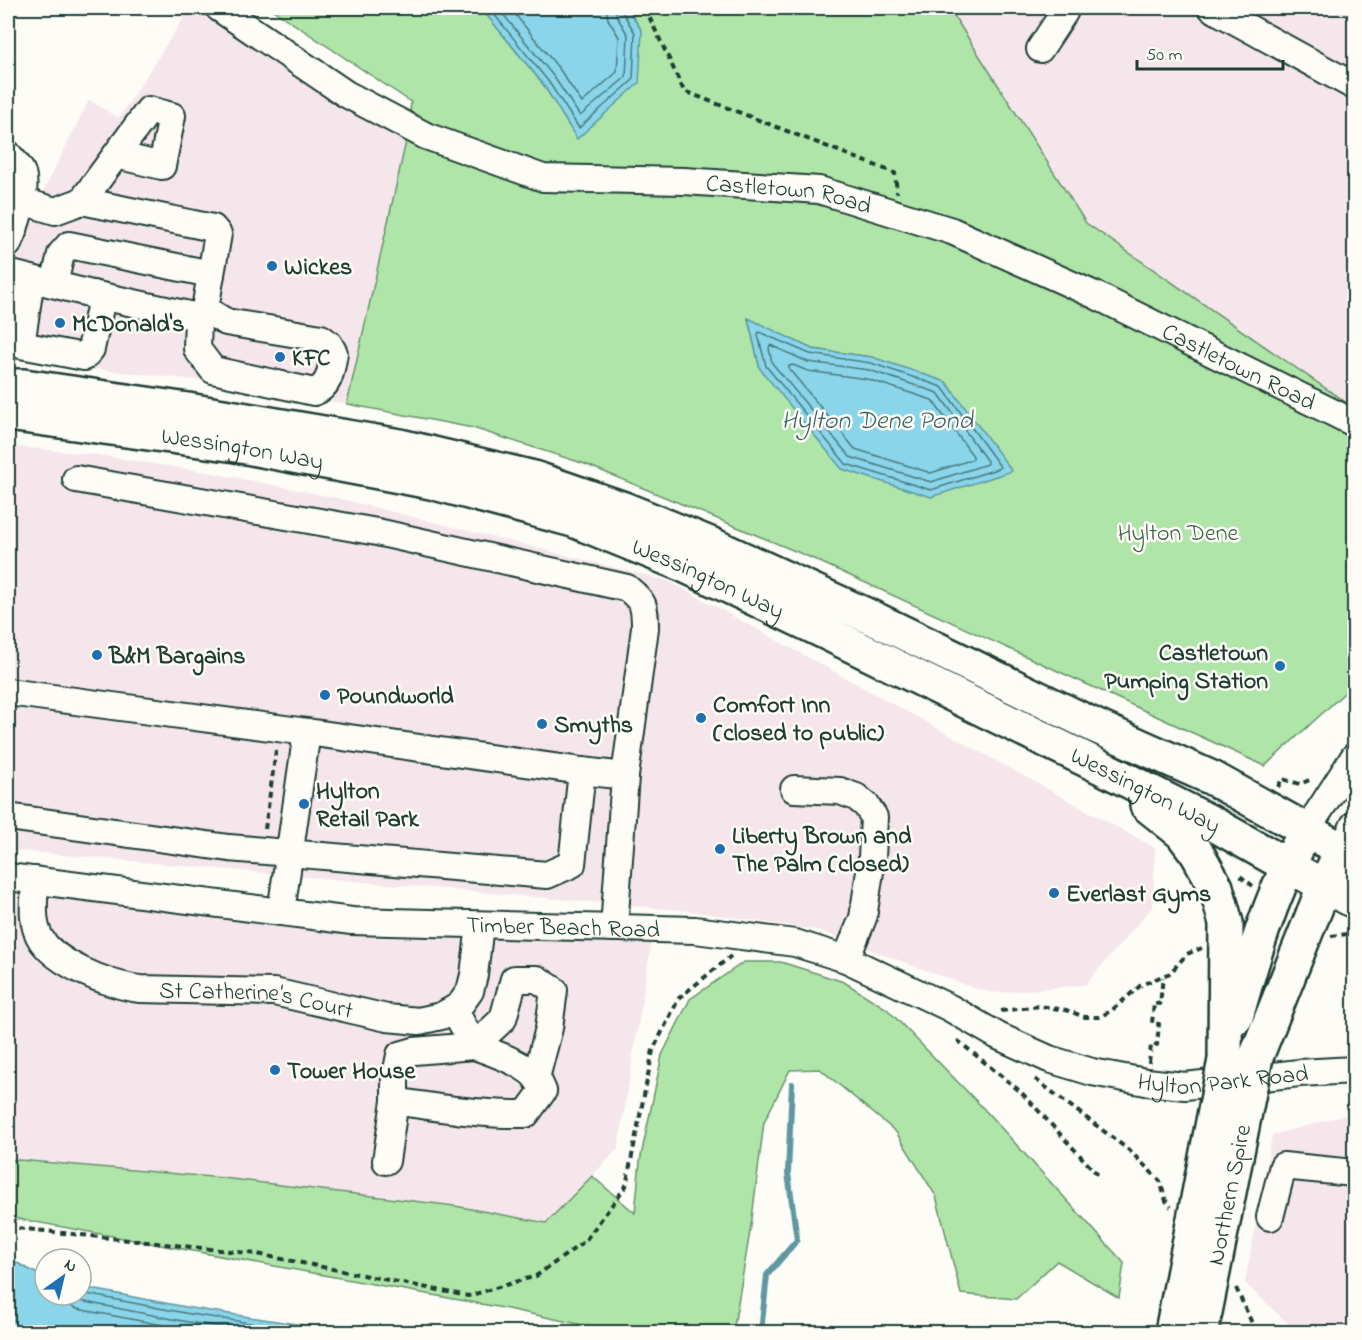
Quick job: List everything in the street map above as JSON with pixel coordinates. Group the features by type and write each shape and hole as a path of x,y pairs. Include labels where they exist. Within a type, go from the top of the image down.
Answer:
{"highway":[{"name":"Wessington Way","path":"8,386 24,386 188,410 400,446 534,478 624,509 711,544 1095,726 1212,778 1306,831 1350,843"},
{"name":"Wessington Way","path":"8,414 88,423 247,447 431,482 573,520 686,566 1099,766 1210,822 1288,866"},
{"path":"1099,766 1182,833 1197,853 1216,887 1226,923 1240,1058"},
{"path":"1240,1058 1258,939 1273,898 1306,831"},
{"path":"1240,1058 1324,887 1350,843"},
{"name":"Northern Spire","path":"1172,1332 1240,1058"},
{"name":"Northern Spire","path":"1201,1332 1240,1058"}],"main road":[{"name":"Wessington Way","path":"1288,866 1354,902"}],"street":[{"name":"Castletown Road","path":"219,8 346,94 426,136 543,178 684,182 819,190 952,231 1097,296 1354,423"},
{"path":"1040,49 1065,8"},
{"path":"1215,8 1354,86"},
{"path":"8,154 22,174 22,201 15,229 8,244"},
{"path":"22,201 55,212 82,201 116,155"},
{"path":"31,279 92,294 201,313 226,322 321,339 329,344 334,353 327,384 314,392 213,370 197,350 201,313 218,234 213,228 82,201"},
{"path":"92,294 101,303 92,349 84,357 21,345 31,279 69,245 211,274"},
{"path":"76,479 377,532 627,588 642,600 645,610 645,627 625,776 614,928"},
{"path":"8,692 625,776"},
{"path":"281,912 307,732"},
{"path":"1306,831 1354,757"},
{"path":"8,817 229,848 547,875 572,864 582,771"},
{"path":"794,789 840,791 856,797 866,805 874,817 872,858 863,918 846,959"},
{"name":"Timber Beach Road","path":"8,877 351,921 695,930 795,943 846,959 950,1008 998,1036 1049,1059 1092,1072"},
{"name":"St Catherine's Court","path":"35,879 34,918 37,933 45,947 82,971 127,988 274,992 387,1018 418,1021 441,1016 454,1009"},
{"path":"474,1046 454,1009 460,1005 470,991 480,925"},
{"path":"474,1046 503,1019 514,978 537,979 554,990 549,1028 536,1078"},
{"path":"386,1161 400,1055 414,1051 474,1046 496,1053 536,1078 543,1091 526,1114 430,1107 395,1101"},
{"name":"Hylton Park Road","path":"1092,1072 1146,1082 1185,1086 1299,1073 1354,1070"},
{"path":"1270,1217 1283,1166 1354,1173"}],"path":[{"path":"645,8 684,91 896,173 899,215"},
{"path":"262,850 279,728"},
{"path":"998,1011 1040,1006 1066,1010 1085,1017 1099,1017 1111,1011 1141,985 1170,973 1187,954 1208,945"},
{"path":"8,1227 257,1254 468,1296 536,1276 585,1240 626,1186 653,1050 679,998 738,950"},
{"path":"1148,1068 1151,1045 1157,1045 1159,1024 1152,1023 1154,1003 1160,1004 1163,976"},
{"path":"975,1046 954,1036 1021,1092 1100,1177"},
{"path":"1027,1074 1130,1151 1160,1180 1166,1201 1173,1210"},
{"path":"1232,1283 1239,1292 1256,1332"}],"shaded area":[{"path":"190,8 197,8 407,137 347,404 244,385 8,360 8,262 89,100 119,118"},
{"path":"949,8 1354,8 1354,408 1086,223"},
{"path":"8,446 98,455 218,474 337,498 669,581 1155,848 1153,906 1085,985 995,993 974,988 817,930 690,911 8,850"},
{"path":"8,891 207,896 652,939 618,1149 546,1223 455,1206 223,1178 8,1159"},
{"path":"1354,1113 1354,1332 1297,1332 1245,1283 1272,1135"}],"green space":[{"name":"Hylton Dene","path":"270,8 481,8 543,84 577,138 642,31 627,8 949,8 1086,223 1354,408 1354,684 1265,766 807,556 585,464 473,428 347,404 407,137 411,102","holes":["748,319 812,349 872,357 760,369"]},
{"path":"744,962 781,962 844,982 887,1009 983,1108 1124,1263 1119,1298 1057,1261 1016,1299 961,1294 936,1196 896,1132 820,1069 790,1070 764,1122 751,1226 733,1332 616,1332 503,1308 8,1217 8,1159 223,1178 455,1206 546,1223 592,1176 635,1213 640,1161 662,1055 690,999"}],"water":[{"path":"481,8 627,8 642,31 639,83 577,139 543,84"},
{"name":"Hylton Dene Pond","path":"748,318 812,349 872,357 946,382 1012,471 931,497 842,469 760,369"},
{"path":"8,1258 33,1272 33,1307 93,1307 93,1289 191,1308 348,1332 8,1332"}],"waterway":[{"path":"761,1332 767,1275 797,1240 788,1173 792,1084"}],"place":[{"name":"Wickes","path":"272,266"},
{"name":"McDonald's","path":"60,323"},
{"name":"KFC","path":"280,357"},
{"name":"B&M Bargains","path":"97,655"},
{"name":"Castletown Pumping Station","path":"1280,666"},
{"name":"Poundworld","path":"325,695"},
{"name":"Comfort Inn (closed to public)","path":"701,718"},
{"name":"Smyths","path":"542,724"},
{"name":"Hylton Retail Park","path":"304,804"},
{"name":"Liberty Brown and The Palm (closed)","path":"720,849"},
{"name":"Everlast Gyms","path":"1054,893"},
{"name":"Tower House","path":"275,1070"}]}
